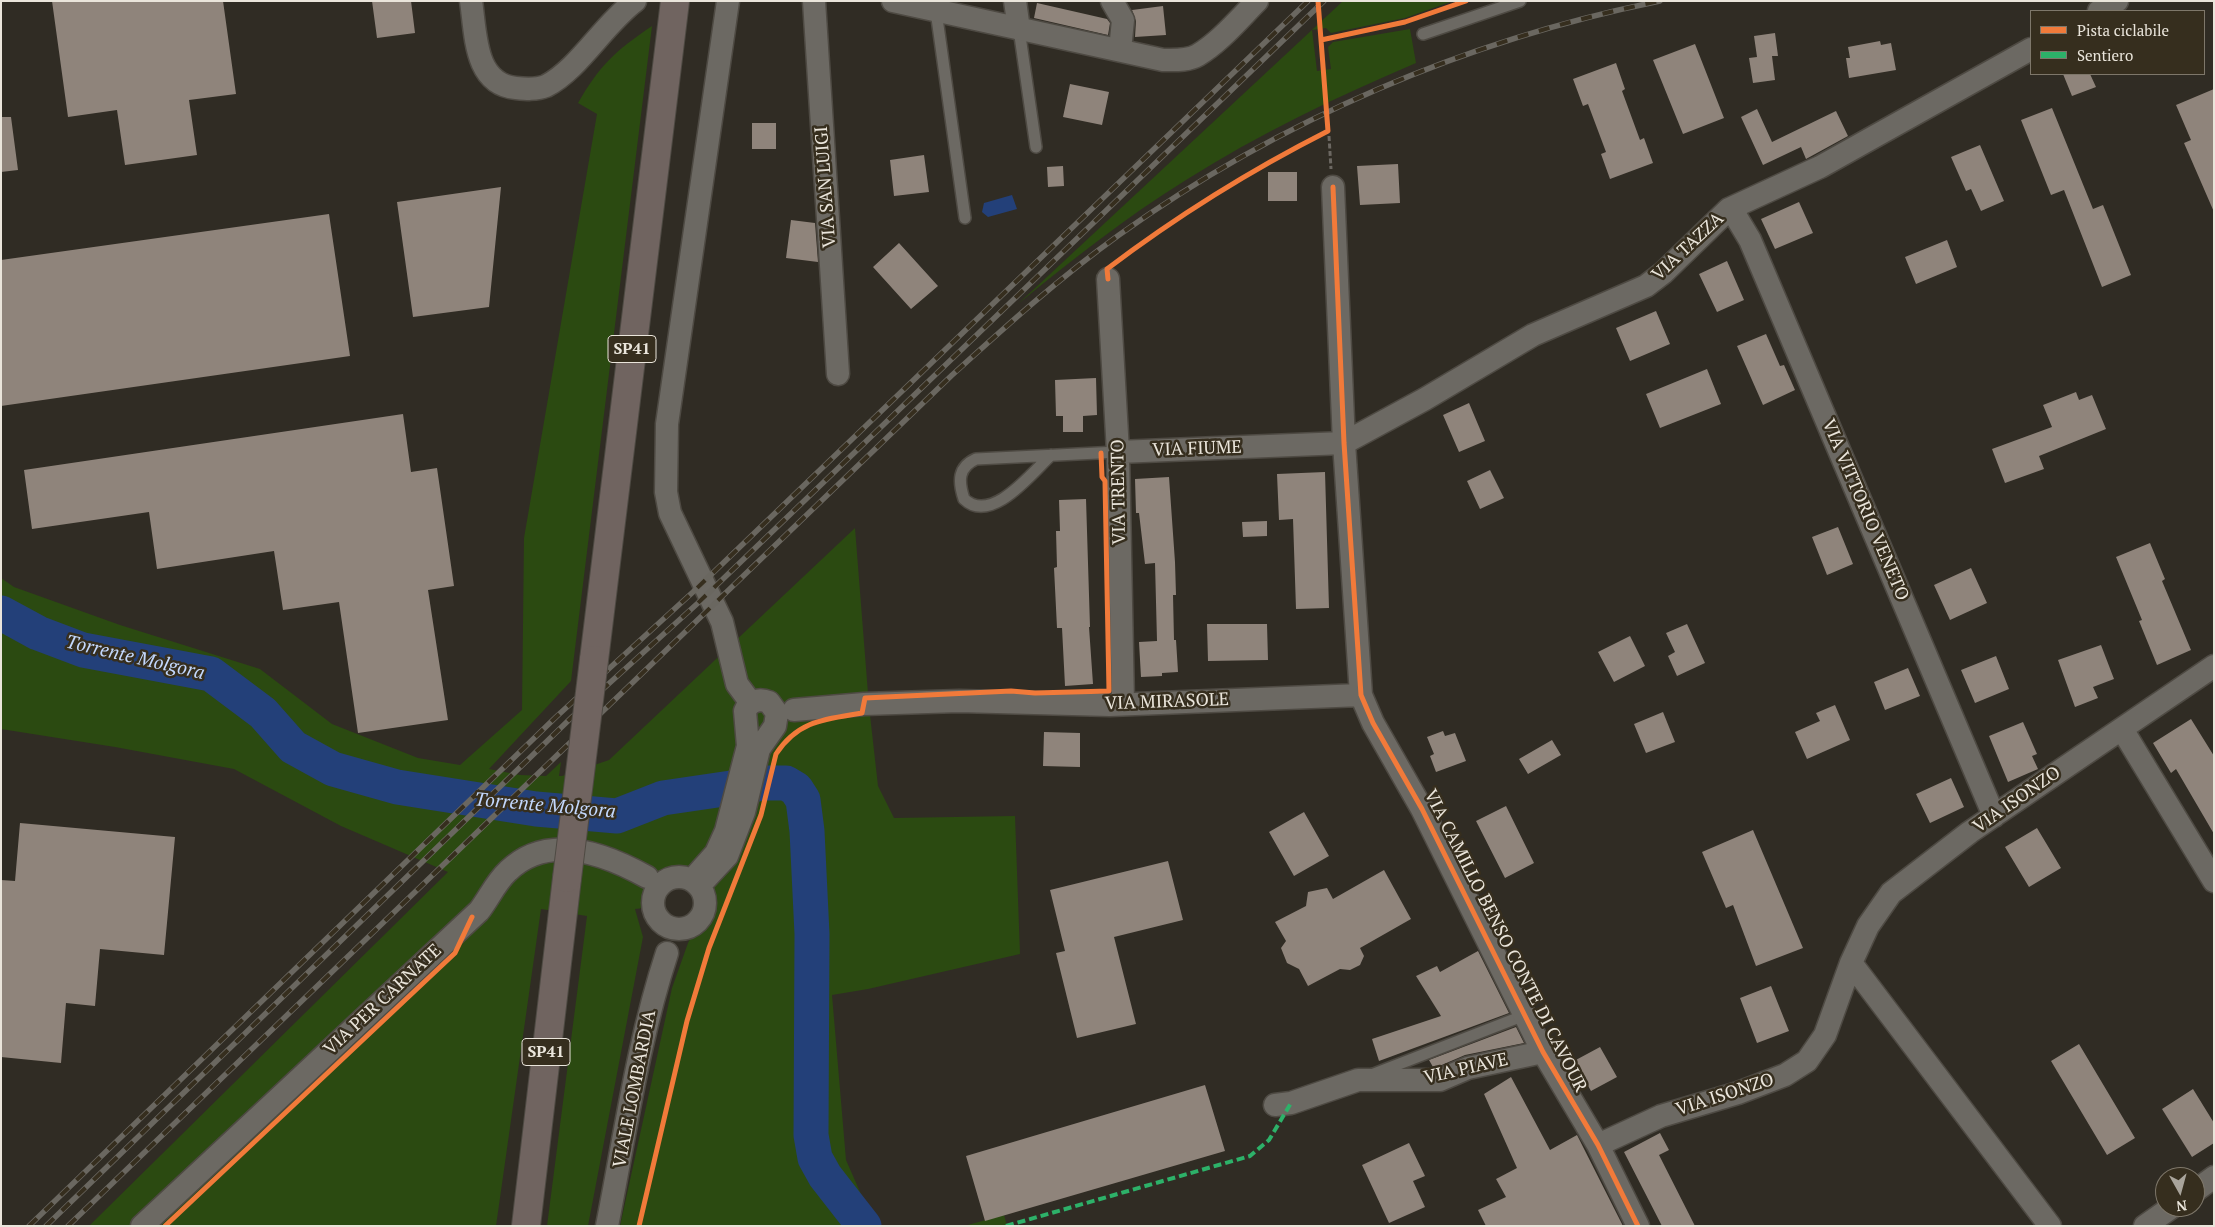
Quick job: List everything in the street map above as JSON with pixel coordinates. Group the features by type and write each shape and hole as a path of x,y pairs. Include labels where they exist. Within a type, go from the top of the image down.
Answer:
{"main road":[{"name":"SP41","path":"526,1226 675,1"}],"street":[{"path":"471,1 478,50 485,71 500,84 530,90 545,86 567,71 608,26 636,1"},
{"path":"696,883 727,856 754,747 775,726 773,708 737,684 722,622 679,536 670,512 666,492 667,424 728,1"},
{"name":"VIA SAN LUIGI","path":"814,1 838,374"},
{"path":"894,1 1163,60 1180,60 1197,56 1212,45 1257,1"},
{"path":"1015,1 1019,29"},
{"path":"1112,1 1123,20 1120,50"},
{"path":"2101,10 2117,1"},
{"name":"VIA TAZZA","path":"1344,443 1425,399 1533,335 1646,286 1663,273 1729,210 1820,167 2030,50"},
{"name":"VIA CAMILLO BENSO CONTE DI CAVOUR","path":"1333,187 1344,443 1361,695 1373,722 1422,809 1543,1052 1598,1145 1638,1226"},
{"name":"VIA VITTORIO VENETO","path":"1729,210 1735,215 1750,240 1994,816"},
{"name":"VIA TRENTO","path":"1108,279 1118,452 1123,704"},
{"name":"VIA FIUME","path":"1118,452 1344,443"},
{"name":"VIA ISONZO","path":"1598,1145 1661,1116 1738,1093 1785,1075 1807,1062 1825,1034 1851,963 1868,926 1891,893 1994,816 2214,666"},
{"name":"VIA MIRASOLE","path":"773,708 959,701 1123,704 1361,695"},
{"path":"754,747 743,716 747,706 773,708"},
{"path":"2122,729 2214,881"},
{"name":"VIA PER CARNATE","path":"142,1226 479,911 500,880 519,862 551,851 582,851 618,862 655,884"},
{"path":"684,877 696,883 705,899 703,914 692,926 674,927 653,911 655,884 684,877"},
{"name":"VIALE LOMBARDIA","path":"607,1226 645,1030 667,953 667,939 674,927"},
{"path":"1851,963 2050,1226"},
{"name":"VIA PIAVE","path":"1276,1105 1291,1103 1358,1080 1440,1080 1468,1068 1543,1052"},
{"path":"2145,1226 2158,1217"}],"lane":[{"path":"1423,34 1520,1"},
{"path":"936,10 965,218"},
{"path":"1019,29 1036,147"},
{"name":"VIA FIUME","path":"1051,455 1003,500 991,506 981,508 964,499 960,482 961,473 968,463 976,458 1118,452"},
{"name":"VIA PIAVE","path":"1358,1080 1525,1015"}],"path":[{"path":"1321,135 1329,133 1333,187"}],"green space":[{"path":"1343,1 1453,1 1405,18 1331,33 1326,28 1312,30 1317,71 1331,69 1328,47 1333,42 1410,29 1416,63 1298,117 1214,163 1164,194 1121,224 1018,304"},
{"path":"652,26 571,681 489,769 520,775 546,776 561,762 559,776 562,776 609,760 855,528 869,706 878,786 894,818 1015,816 1020,954 868,989 832,995 846,1160 875,1226 620,1226 672,988 688,943 708,904 707,893 688,872 675,872 664,874 644,886 644,908 635,909 643,937 588,1226 547,1226 587,916 541,909 496,1226 89,1226 448,872 341,826 234,769 115,747 1,729 1,578 14,587 120,625 260,669 332,724 418,758 460,765 522,710 524,538 597,114 578,103 594,78 609,60 628,43"},
{"path":"1004,1215 1007,1226 964,1226"}],"water":[{"path":"1012,195 1017,209 988,217 982,212 984,203"}],"building":[{"path":"52,1 223,1 236,94 189,100 197,155 125,165 117,110 68,117"},
{"path":"372,1 411,1 415,33 377,38"},
{"path":"1037,3 1107,19 1110,23 1108,35 1034,18"},
{"path":"1163,6 1166,35 1135,37 1136,21 1132,10"},
{"path":"1775,33 1778,56 1772,56 1775,80 1753,83 1749,58 1757,57 1754,36"},
{"path":"1880,41 1881,45 1891,43 1896,70 1849,78 1846,58 1850,58 1848,47"},
{"path":"1695,44 1724,118 1683,134 1653,60"},
{"path":"1616,63 1625,89 1622,91 1640,140 1644,138 1653,163 1610,179 1601,154 1606,152 1588,104 1583,106 1573,79"},
{"path":"2063,75 2090,75 2096,87 2072,96"},
{"path":"1070,84 1109,92 1102,125 1063,117"},
{"path":"2214,89 2214,212 2184,143 2191,140 2176,105"},
{"path":"2052,108 2093,209 2103,205 2131,275 2102,287 2064,190 2051,195 2021,120"},
{"path":"1757,109 1772,142 1836,111 1848,136 1806,159 1801,147 1763,165 1741,117"},
{"path":"1,117 11,117 18,170 1,172"},
{"path":"752,123 776,123 776,149 752,149"},
{"path":"1980,145 2004,201 1981,211 1971,189 1966,191 1951,157"},
{"path":"924,155 929,192 894,196 890,160"},
{"path":"1398,164 1400,203 1360,205 1357,166"},
{"path":"1063,166 1064,186 1048,187 1047,167"},
{"path":"1268,172 1297,172 1297,201 1268,201"},
{"path":"501,187 489,307 413,317 397,202"},
{"path":"1799,202 1813,233 1775,249 1761,219"},
{"path":"329,214 350,356 1,406 1,260"},
{"path":"791,220 815,223 818,262 786,258"},
{"path":"1947,240 1957,267 1916,284 1905,257"},
{"path":"899,243 938,286 911,309 873,267"},
{"path":"1727,261 1744,300 1717,312 1699,274"},
{"path":"1656,311 1670,344 1630,361 1616,328"},
{"path":"1766,334 1780,366 1784,365 1795,390 1763,405 1737,346"},
{"path":"1707,369 1721,404 1660,428 1646,394"},
{"path":"1096,378 1097,415 1083,416 1083,432 1063,432 1063,416 1056,416 1055,380"},
{"path":"2076,392 2079,400 2092,395 2106,429 2039,456 2044,469 2005,483 1992,449 2052,427 2043,405"},
{"path":"1469,403 1485,441 1459,452 1443,415"},
{"path":"403,414 411,472 437,468 454,586 428,590 448,720 358,733 339,602 283,610 274,551 157,569 149,512 32,529 24,470"},
{"path":"1490,470 1504,498 1480,509 1467,481"},
{"path":"1325,472 1329,608 1296,609 1293,519 1279,520 1277,474"},
{"path":"1169,477 1175,562 1176,595 1173,595 1174,640 1176,640 1178,672 1162,673 1162,676 1141,677 1139,642 1157,641 1155,563 1145,564 1139,513 1136,513 1135,479"},
{"path":"1086,499 1089,627 1093,684 1065,686 1062,628 1057,628 1054,568 1057,567 1056,531 1060,531 1059,500"},
{"path":"1267,521 1267,536 1243,537 1242,522"},
{"path":"1838,527 1853,564 1827,575 1812,537"},
{"path":"2150,543 2165,579 2162,581 2191,650 2157,665 2139,621 2142,620 2116,557"},
{"path":"1971,568 1987,603 1950,620 1934,585"},
{"path":"1207,624 1267,624 1268,660 1208,661"},
{"path":"1687,624 1705,663 1677,676 1668,656 1675,652 1666,633"},
{"path":"1630,636 1645,666 1614,682 1598,652"},
{"path":"2101,645 2114,679 2093,687 2098,698 2075,707 2058,660"},
{"path":"1996,656 2009,689 1975,703 1961,670"},
{"path":"1908,668 1920,696 1885,710 1874,682"},
{"path":"1835,705 1850,740 1807,759 1795,732 1820,721 1816,713"},
{"path":"1663,712 1675,742 1646,753 1634,724"},
{"path":"2191,719 2214,756 2214,834 2176,769 2171,773 2153,743"},
{"path":"2023,722 2037,754 2032,756 2038,769 2008,782 1989,736"},
{"path":"1443,731 1445,736 1455,733 1466,761 1436,772 1430,756 1434,754 1427,737"},
{"path":"1044,732 1080,733 1080,767 1043,766"},
{"path":"1552,740 1561,755 1528,774 1519,759"},
{"path":"1951,778 1964,807 1930,823 1916,794"},
{"path":"1506,806 1534,863 1505,878 1476,821"},
{"path":"1304,812 1329,856 1294,876 1269,832"},
{"path":"20,823 175,837 164,955 100,949 95,1006 66,1003 61,1063 1,1057 1,880 15,881"},
{"path":"2037,828 2061,868 2029,887 2005,847"},
{"path":"1753,830 1803,948 1756,966 1733,905 1726,908 1702,852"},
{"path":"1168,861 1183,920 1114,937 1136,1024 1077,1038 1056,953 1065,951 1050,890"},
{"path":"1384,870 1411,919 1360,948 1364,956 1360,965 1350,970 1340,969 1308,986 1299,969 1287,963 1281,948 1286,941 1275,922 1306,906 1308,892 1327,888 1333,899"},
{"path":"1478,951 1509,1013 1379,1061 1372,1039 1441,1016 1416,976 1437,966 1440,972"},
{"path":"1771,986 1789,1031 1757,1043 1740,998"},
{"path":"1516,1027 1524,1043 1465,1055 1437,1067 1433,1067 1429,1060"},
{"path":"2079,1044 2135,1138 2107,1155 2051,1061"},
{"path":"1600,1047 1617,1077 1591,1091 1574,1061"},
{"path":"1511,1077 1550,1150 1577,1135 1623,1226 1486,1226 1478,1210 1506,1197 1496,1179 1517,1168 1484,1094"},
{"path":"1205,1085 1225,1151 985,1221 966,1156"},
{"path":"2193,1089 2214,1123 2214,1143 2192,1157 2162,1109"},
{"path":"1660,1133 1669,1150 1659,1155 1695,1226 1662,1226 1624,1152"},
{"path":"1409,1143 1425,1176 1413,1181 1425,1207 1389,1223 1362,1165"}],"waterway":[{"name":"Torrente Molgora","path":"1,613 38,633 83,650 211,674 263,713 293,747 333,769 397,787 536,809 617,816 663,798 765,783 786,783 796,789 803,800 807,831 812,934 811,1135 815,1158 825,1176 864,1226"}],"railway":[{"path":"29,1226 556,717 693,592 1308,1"},
{"path":"46,1226 572,717 698,603 1324,1"},
{"path":"68,1226 950,377 1032,304 1097,251 1181,194 1244,155 1310,121 1377,90 1446,62 1516,38 1660,1"}],"marked path":[{"path":"1006,1226 1250,1156 1269,1140 1291,1103"}],"cycle path":[{"path":"1108,279 1107,269 1187,212 1243,178 1328,131 1318,1"},
{"path":"1321,40 1405,22 1466,1"},
{"path":"1333,187 1344,443 1361,695 1373,723 1422,809 1543,1052 1598,1145 1638,1226"},
{"path":"639,1226 687,1021 709,948 761,815 776,754 785,743 794,734 814,723 862,713 865,698 1011,691 1035,693 1109,691 1105,481 1102,477 1101,453"},
{"path":"165,1226 455,953 472,917"}]}
